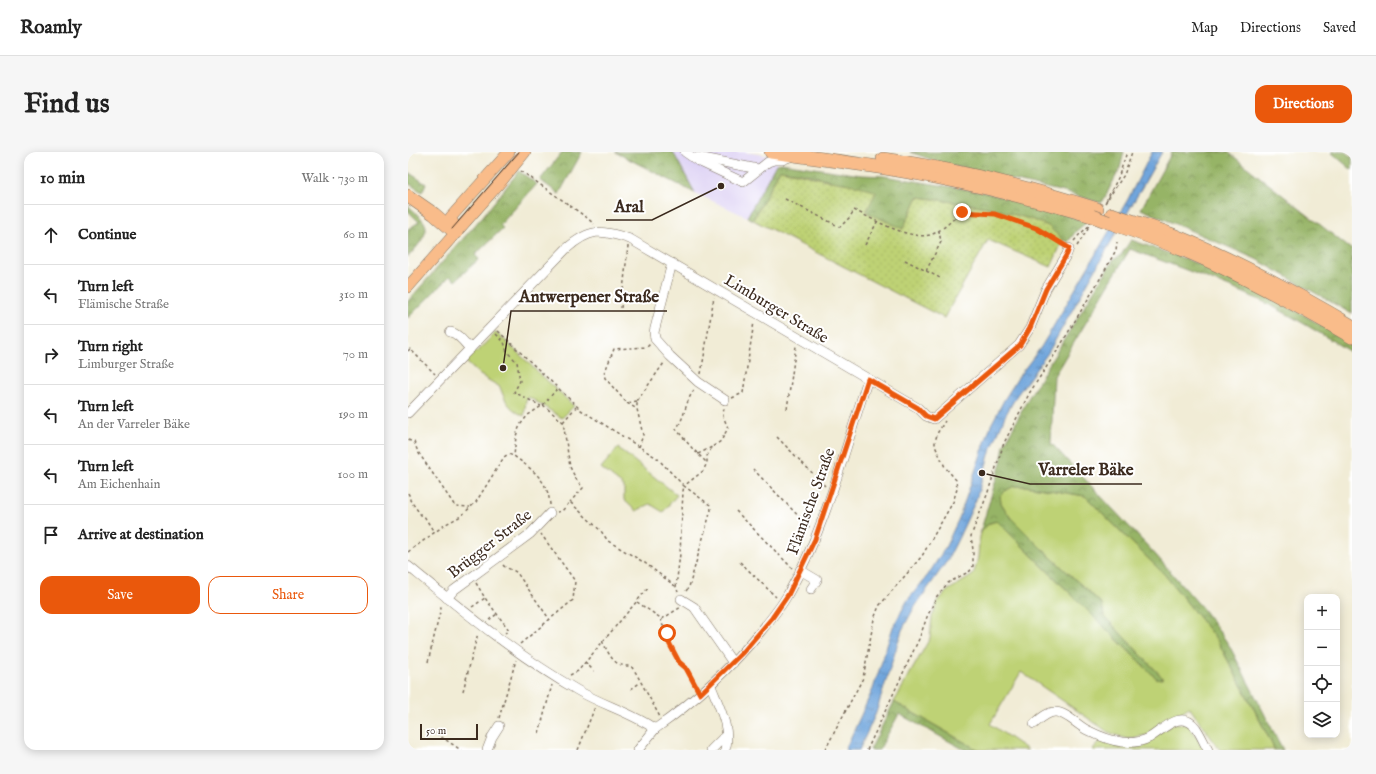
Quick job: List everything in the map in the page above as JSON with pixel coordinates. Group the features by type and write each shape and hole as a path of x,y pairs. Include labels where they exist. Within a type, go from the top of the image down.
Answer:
{"highway":[{"path":"771,152 886,168 936,177 1101,215"},
{"path":"835,152 914,164 985,178 1043,192 1136,227 1180,238 1289,289 1352,326"},
{"path":"408,196 434,214 456,233"},
{"path":"1136,227 1290,301 1352,337"}],"main road":[{"path":"456,233 451,217 509,152"},
{"path":"408,287 525,152"}],"street":[{"path":"688,154 758,169"},
{"path":"688,154 698,161 743,182 768,162 782,160 794,155"},
{"path":"408,413 566,249 576,240 588,234 601,231"},
{"name":"Limburger Straße","path":"601,231 614,233 630,239 918,408 926,416 934,419 1020,345 1030,328 1046,289 1069,248"},
{"path":"672,263 654,332 655,339 670,356 699,383 725,400"},
{"path":"450,332 453,332 470,349"},
{"name":"Flämische Straße","path":"638,750 655,729 711,686 760,632 788,595 817,533 868,379"},
{"name":"Brügger Straße","path":"446,596 530,534 550,513"},
{"path":"408,566 516,651 577,691 655,729"},
{"path":"799,572 817,580 811,589"},
{"path":"684,601 694,607 733,663"},
{"path":"711,686 724,718 727,746 725,750"},
{"path":"1034,724 1042,717 1054,712 1061,713 1087,730 1105,737 1120,742 1136,742 1148,738 1175,720 1187,721 1195,727 1208,750"},
{"path":"487,750 498,726"},
{"path":"711,750 726,735"}],"path":[{"path":"785,198 840,227 850,217 854,210 905,233 924,237 935,234 962,212 995,214 1036,228 1069,248 1079,235 1101,215 1118,178 1126,152"},
{"path":"1081,239 1101,215 1124,175 1132,152"},
{"path":"521,171 586,217 601,231"},
{"path":"865,245 877,221"},
{"path":"926,271 941,242 939,231"},
{"path":"621,308 630,239"},
{"path":"868,750 937,596 948,583 970,571 972,566 973,550 971,536 987,495 1004,444 1030,392 1059,348 1104,272 1116,250 1117,242"},
{"path":"905,260 942,279"},
{"path":"707,463 676,429 681,423 689,396 699,383 714,298 717,290"},
{"path":"698,454 721,441 728,428 723,416 725,400 743,393 755,312"},
{"path":"491,327 577,406 605,426 657,458 684,486 710,505 711,510 684,601 662,619"},
{"path":"408,552 434,532 461,516 471,507 476,502 504,457 508,454 514,456 540,476 549,494 550,513 562,511 583,488 576,479 570,467 563,422 542,405 514,392 520,381 517,362 507,352 504,342 491,327"},
{"path":"787,409 798,338"},
{"path":"637,409 627,403 605,378 604,374 614,349 647,347 655,339"},
{"path":"408,352 410,350 441,379"},
{"path":"639,447 643,435 637,409 637,401 670,356"},
{"path":"514,456 516,436 520,425 528,415 542,405 557,389"},
{"path":"627,403 637,401"},
{"path":"563,422 577,406"},
{"path":"825,750 863,678 874,619 880,606 922,556 953,502 957,489 956,480 945,467 935,446 935,441 941,428"},
{"path":"777,437 826,486 832,490"},
{"path":"408,440 414,442 418,452 455,506 471,507"},
{"path":"676,587 680,554 684,486 703,472 707,463 707,456 712,447"},
{"path":"753,469 811,529 817,533"},
{"path":"408,493 410,500 421,515 424,516 434,532"},
{"path":"570,502 601,531 608,541 645,563 676,587 684,601"},
{"path":"736,511 792,568 799,572"},
{"path":"498,726 516,651 573,600 575,581 537,528"},
{"path":"498,558 504,566 514,570 517,573 550,620"},
{"path":"740,562 782,603"},
{"path":"473,576 485,598 509,630 499,637"},
{"path":"540,733 552,684 578,671 584,662 648,588"},
{"path":"428,662 446,596"},
{"path":"466,612 485,598"},
{"path":"636,602 662,619"},
{"path":"463,691 482,624 497,614"},
{"path":"662,619 661,622 667,633 667,639 679,662 686,668 700,694"},
{"path":"602,641 614,662 623,666 631,666 664,723"},
{"path":"584,662 594,671"},
{"path":"630,689 641,682"},
{"path":"578,750 598,700"},
{"path":"432,730 462,750"}],"shaded area":[{"path":"673,152 744,152 779,157 774,170 747,217 695,193"}],"green space":[{"path":"562,152 582,152 559,194 540,180"},
{"path":"615,152 673,152 695,193"},
{"path":"910,152 1124,152 1120,168 1101,203 1064,192 944,164"},
{"path":"1172,152 1228,152 1352,250 1352,314 1256,259 1141,209"},
{"path":"1331,152 1345,152 1352,157 1352,170"},
{"path":"781,163 861,175 884,176 983,192 1048,209 1087,222 1076,231 1068,242 1063,240 1048,226 1033,220 987,207 918,197 903,229 866,212 830,180 780,170 753,220 747,217 776,164"},
{"path":"780,170 859,186 876,192 866,212 903,229 918,197 987,207 1033,220 1048,226 1063,240 1051,267 988,240 944,318 753,220"},
{"path":"519,171 537,184 500,225 503,228 475,255 479,259 455,281 450,276 408,318 408,301 483,216"},
{"path":"408,172 426,184 422,192 408,183"},
{"path":"408,205 421,218 425,224 426,231 417,247 408,257 408,229 419,222 408,211"},
{"path":"1131,240 1208,267 1306,316 1352,344 1352,353 1264,302 1215,281 1130,249 1054,376 1051,443 1155,554 1203,609 1229,645 1283,750 1275,750 1217,640 1165,575 1085,496 1026,486 1014,486 1000,496 1001,503 1010,517 1041,548 1102,604 1104,616 1162,677 1162,679 1156,678 997,521 989,523 980,533 1001,463 1004,445 1029,397 1113,260 1121,255"},
{"path":"496,332 574,406 562,418 529,397 526,401 524,416 508,404 500,387 480,375 465,361 475,351 477,352"},
{"path":"618,448 677,495 663,512 650,504 636,511 624,500 624,486 601,468"},
{"path":"1014,486 1026,486 1085,496 1165,575 1217,640 1275,750 1220,750 1189,707 1147,735 1127,739 1108,732 1021,672 990,724 1028,750 978,750 894,702 930,638 932,617 938,601 947,591 973,575 978,559 981,534 986,526 997,521 1156,678 1162,679 1162,677 1104,616 1102,604 1041,548 1010,517 1001,503 1000,496"},
{"path":"894,702 978,750 965,750 899,714 879,750 870,750"},
{"path":"1176,723 1189,725 1205,750 1092,750 1102,739 1134,746"}],"water":[{"path":"1152,152 1162,152 1048,353 1017,395 1005,416 989,455 976,500 959,537 947,561 914,608 902,630 876,713 859,750 845,750 873,689 893,627 907,601 928,575 945,548 959,518 991,425 1019,376 1041,347 1053,327 1128,199"}],"tram line":[{"path":"452,229 519,152"}],"place":[{"name":"Aral","path":"721,186"},
{"name":"Antwerpener Straße","path":"503,368"},
{"name":"Varreler Bäke","path":"982,473"}],"route":[{"path":"667,633 667,639 679,662 686,668 700,694 711,686 772,618 788,595 815,539 836,480 868,379 918,408 926,416 934,419 997,363 1020,345 1030,328 1046,289 1069,248 1036,228 995,214 962,212"}]}
